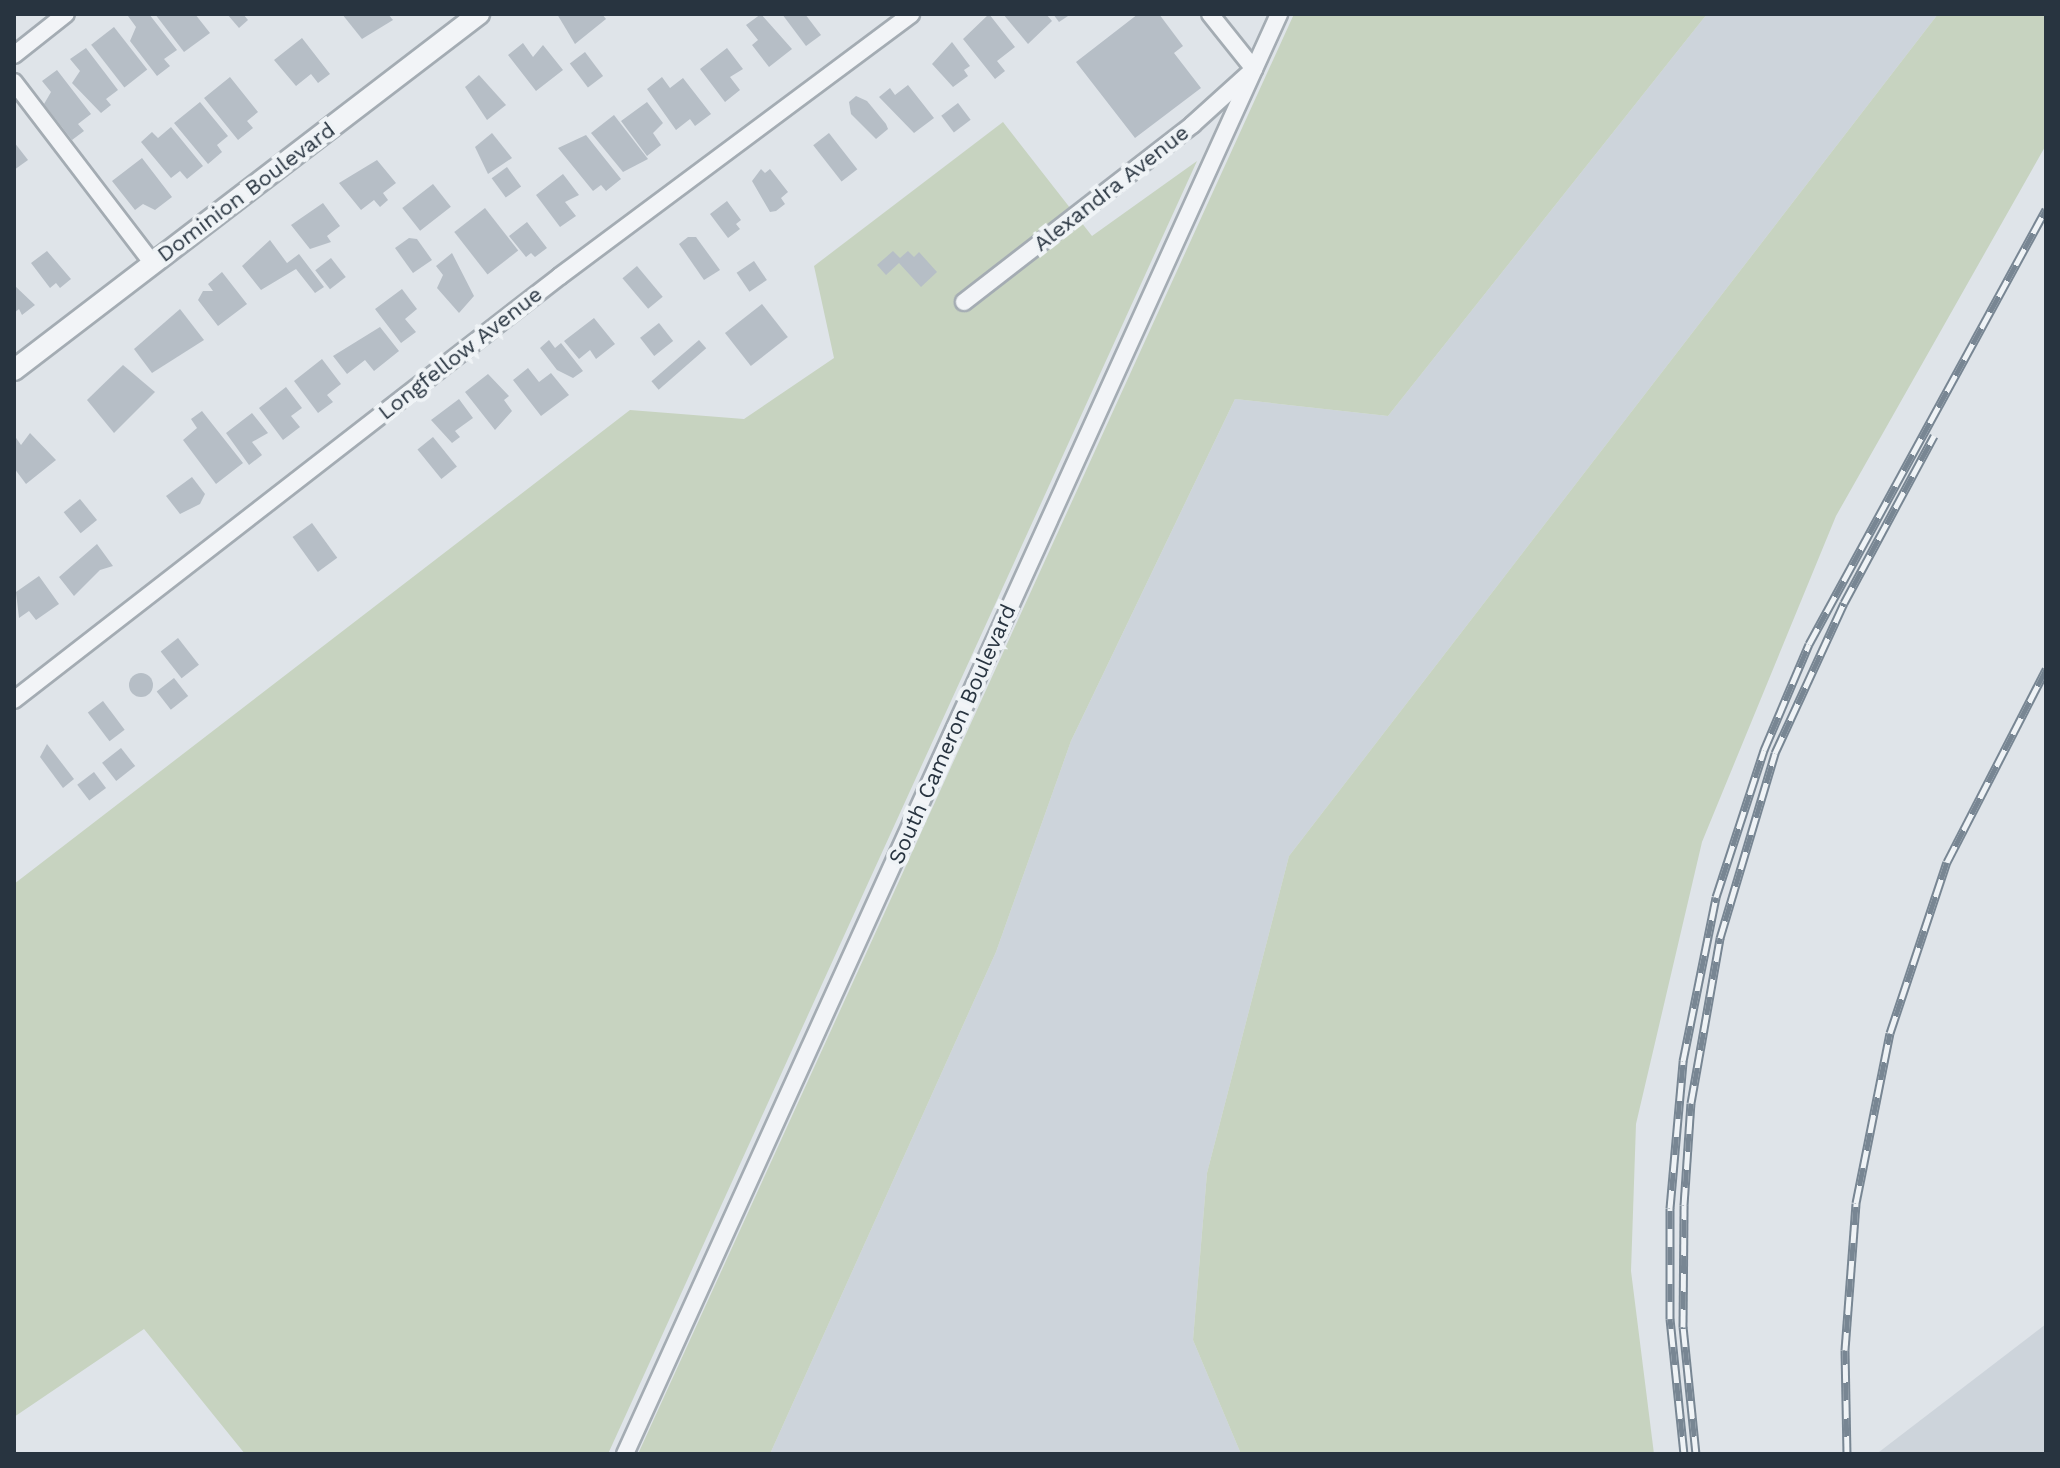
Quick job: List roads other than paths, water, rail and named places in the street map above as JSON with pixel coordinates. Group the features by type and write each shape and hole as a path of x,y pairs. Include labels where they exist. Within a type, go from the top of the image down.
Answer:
{"street":[{"path":"14,55 66,14"},
{"name":"Dominion Boulevard","path":"14,370 479,14"},
{"name":"Longfellow Avenue","path":"14,700 560,276 911,14"},
{"path":"1210,14 1254,69"},
{"name":"South Cameron Boulevard","path":"625,1454 1279,14"},
{"name":"Alexandra Avenue","path":"964,302 1192,125 1254,69"},
{"path":"14,82 153,264"}],"railway":[{"path":"1684,1454 1670,1319 1670,1208 1683,1061 1716,897 1764,750 1809,644 2046,209"},
{"path":"1696,1454 1683,1327 1684,1205 1691,1103 1720,938 1775,753 1844,603 1934,436"},
{"path":"1847,1454 1845,1350 1856,1203 1890,1033 1947,862 2046,669"}]}
